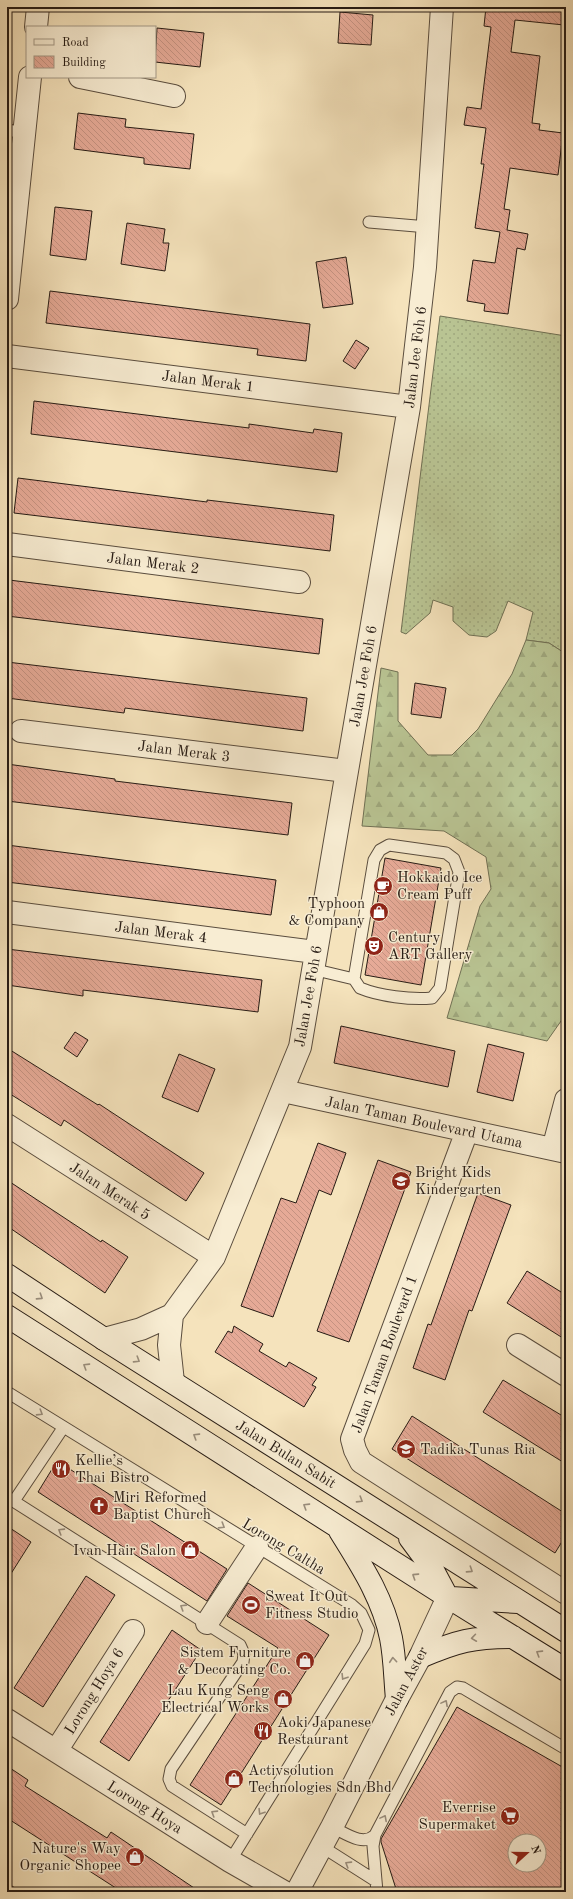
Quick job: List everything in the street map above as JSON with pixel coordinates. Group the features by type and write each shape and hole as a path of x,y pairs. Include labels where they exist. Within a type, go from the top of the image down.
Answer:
{"street":[{"path":"36,26 38,7"},
{"name":"Jalan Jee Foh 6","path":"104,1339 141,1329 172,1315 214,1257 300,1047 409,407 419,328 428,227 442,7"},
{"path":"7,299 16,131 30,78"},
{"path":"85,78 174,96"},
{"name":"Jalan Merak 1","path":"7,356 409,407"},
{"name":"Jalan Merak 2","path":"7,544 299,582"},
{"name":"Jalan Merak 3","path":"21,732 346,772"},
{"name":"Jalan Merak 4","path":"7,912 314,961"},
{"name":"Jalan Taman Boulevard Utama","path":"283,1091 560,1150"},
{"path":"560,1150 566,1100"},
{"name":"Jalan Merak 5","path":"7,1125 214,1257"},
{"name":"Jalan Taman Boulevard 1","path":"467,1131 352,1439 355,1450 361,1462 566,1593"},
{"name":"Jalan Bulan Sabit","path":"7,1275 104,1339 566,1631"},
{"path":"172,1315 169,1345 173,1382"},
{"path":"7,1316 448,1597 566,1670"},
{"path":"518,1345 566,1375"},
{"path":"337,1525 373,1586 386,1619 391,1640 397,1699"},
{"path":"400,1525 417,1545 448,1597"},
{"path":"207,1623 257,1548"},
{"path":"448,1597 520,1602"},
{"name":"Jalan Aster","path":"297,1892 420,1657 448,1597"},
{"name":"Lorong Hoya 6","path":"56,1751 133,1630"},
{"path":"420,1657 462,1640 513,1637"},
{"name":"Lorong Hoya","path":"7,1720 230,1861 284,1892"}],"lane":[{"path":"369,222 428,227"},
{"path":"314,961 354,979 360,988 368,992 420,999 432,998 440,988 459,872 454,859 446,853 389,845 380,850 374,860 354,979"},
{"name":"Lorong Caltha","path":"7,1392 257,1548 352,1605 361,1613 369,1630 365,1644 230,1861"},
{"path":"63,1428 11,1499 240,1645 244,1654 243,1662 171,1769 169,1779 172,1786 247,1834"},
{"path":"377,1892 373,1846 375,1835 450,1692 457,1688 463,1688 566,1749"},
{"path":"332,1827 360,1840 371,1839 375,1835"},
{"path":"321,1846 376,1881"}],"green space":[{"path":"440,316 566,336 566,654 549,643 526,640 533,612 508,601 496,631 487,637 469,635 453,621 453,607 433,600 430,613 406,634 401,632"},
{"path":"526,640 549,643 566,654 566,1014 547,1041 447,1018 480,906 491,889 486,857 444,831 362,826 381,668 398,672 398,721 428,755 452,755 478,729 512,674"}],"building":[{"path":"486,7 566,7 564,25 515,20 511,52 540,56 532,123 540,124 539,130 563,133 558,175 510,168 504,209 510,210 507,230 528,234 525,250 517,248 508,314 484,311 485,304 467,301 473,260 495,263 500,232 475,228 484,164 481,164 486,128 464,125 467,107 481,109 491,27 484,26"},
{"path":"340,12 373,15 371,45 338,43"},
{"path":"157,28 204,33 200,67 156,62"},
{"path":"78,113 126,119 125,127 194,134 190,169 144,164 144,158 74,149"},
{"path":"55,207 92,211 86,260 50,255"},
{"path":"127,223 165,229 163,243 169,243 165,271 121,264"},
{"path":"346,257 353,304 323,308 316,262"},
{"path":"50,291 310,324 306,361 257,355 258,349 46,323"},
{"path":"356,340 369,348 355,369 343,361"},
{"path":"34,401 249,428 249,424 313,433 314,429 342,433 337,472 31,434"},
{"path":"18,478 207,502 207,500 334,515 330,551 14,513"},
{"path":"9,580 323,619 319,654 7,616"},
{"path":"7,662 307,698 303,731 125,708 124,713 7,698"},
{"path":"415,683 446,688 441,718 411,714"},
{"path":"7,764 115,779 115,781 292,803 288,835 7,801"},
{"path":"7,845 276,880 271,915 7,882"},
{"path":"385,858 441,868 421,985 365,975"},
{"path":"7,949 262,980 258,1012 83,990 83,996 7,985"},
{"path":"341,1026 455,1051 448,1087 334,1063"},
{"path":"75,1032 88,1040 77,1057 64,1048"},
{"path":"488,1044 524,1053 513,1101 477,1092"},
{"path":"7,1048 98,1105 99,1104 204,1173 186,1201 64,1120 61,1126 7,1092"},
{"path":"179,1054 215,1069 198,1112 162,1097"},
{"path":"318,1143 346,1153 331,1195 319,1190 273,1317 241,1306 281,1198 296,1203"},
{"path":"378,1160 411,1172 349,1342 317,1331"},
{"path":"7,1180 101,1242 102,1240 128,1257 105,1293 7,1226"},
{"path":"478,1193 511,1205 472,1311 469,1310 445,1380 413,1368 428,1324 431,1325"},
{"path":"527,1271 566,1295 566,1340 507,1303"},
{"path":"234,1326 263,1344 259,1351 286,1367 289,1362 317,1378 312,1385 316,1387 304,1407 215,1352 228,1331 232,1333"},
{"path":"503,1380 566,1418 566,1464 483,1412"},
{"path":"412,1416 566,1514 566,1535 555,1553 392,1449"},
{"path":"57,1461 227,1569 207,1601 38,1492"},
{"path":"7,1526 31,1542 7,1580"},
{"path":"86,1576 115,1595 43,1707 14,1688"},
{"path":"248,1583 329,1635 221,1805 190,1785 278,1648 227,1616"},
{"path":"172,1630 201,1650 129,1761 100,1742"},
{"path":"457,1707 566,1769 566,1892 397,1892 381,1839"},
{"path":"7,1766 28,1780 25,1786 107,1838 111,1832 200,1892 122,1892 7,1818"}],"place":[{"name":"Hokkaido Ice Cream Puff","path":"383,886"},
{"name":"Typhoon & Company","path":"379,912"},
{"name":"Century ART Gallery","path":"374,946"},
{"name":"Bright Kids Kindergarten","path":"401,1181"},
{"name":"Tadika Tunas Ria","path":"406,1449"},
{"name":"Kellie’s Thai Bistro","path":"61,1469"},
{"name":"Miri Reformed Baptist Church","path":"99,1506"},
{"name":"Ivan Hair Salon","path":"190,1550"},
{"name":"Sweat It Out Fitness Studio","path":"251,1605"},
{"name":"Sistem Furniture & Decorating Co.","path":"305,1661"},
{"name":"Lau Kung Seng Electrical Works","path":"283,1699"},
{"name":"Aoki Japanese Restaurant","path":"263,1731"},
{"name":"Activsolution Technologies Sdn Bhd","path":"234,1779"},
{"name":"Everrise Supermaket","path":"510,1816"},
{"name":"Nature's Way Organic Shopee","path":"135,1857"}]}
